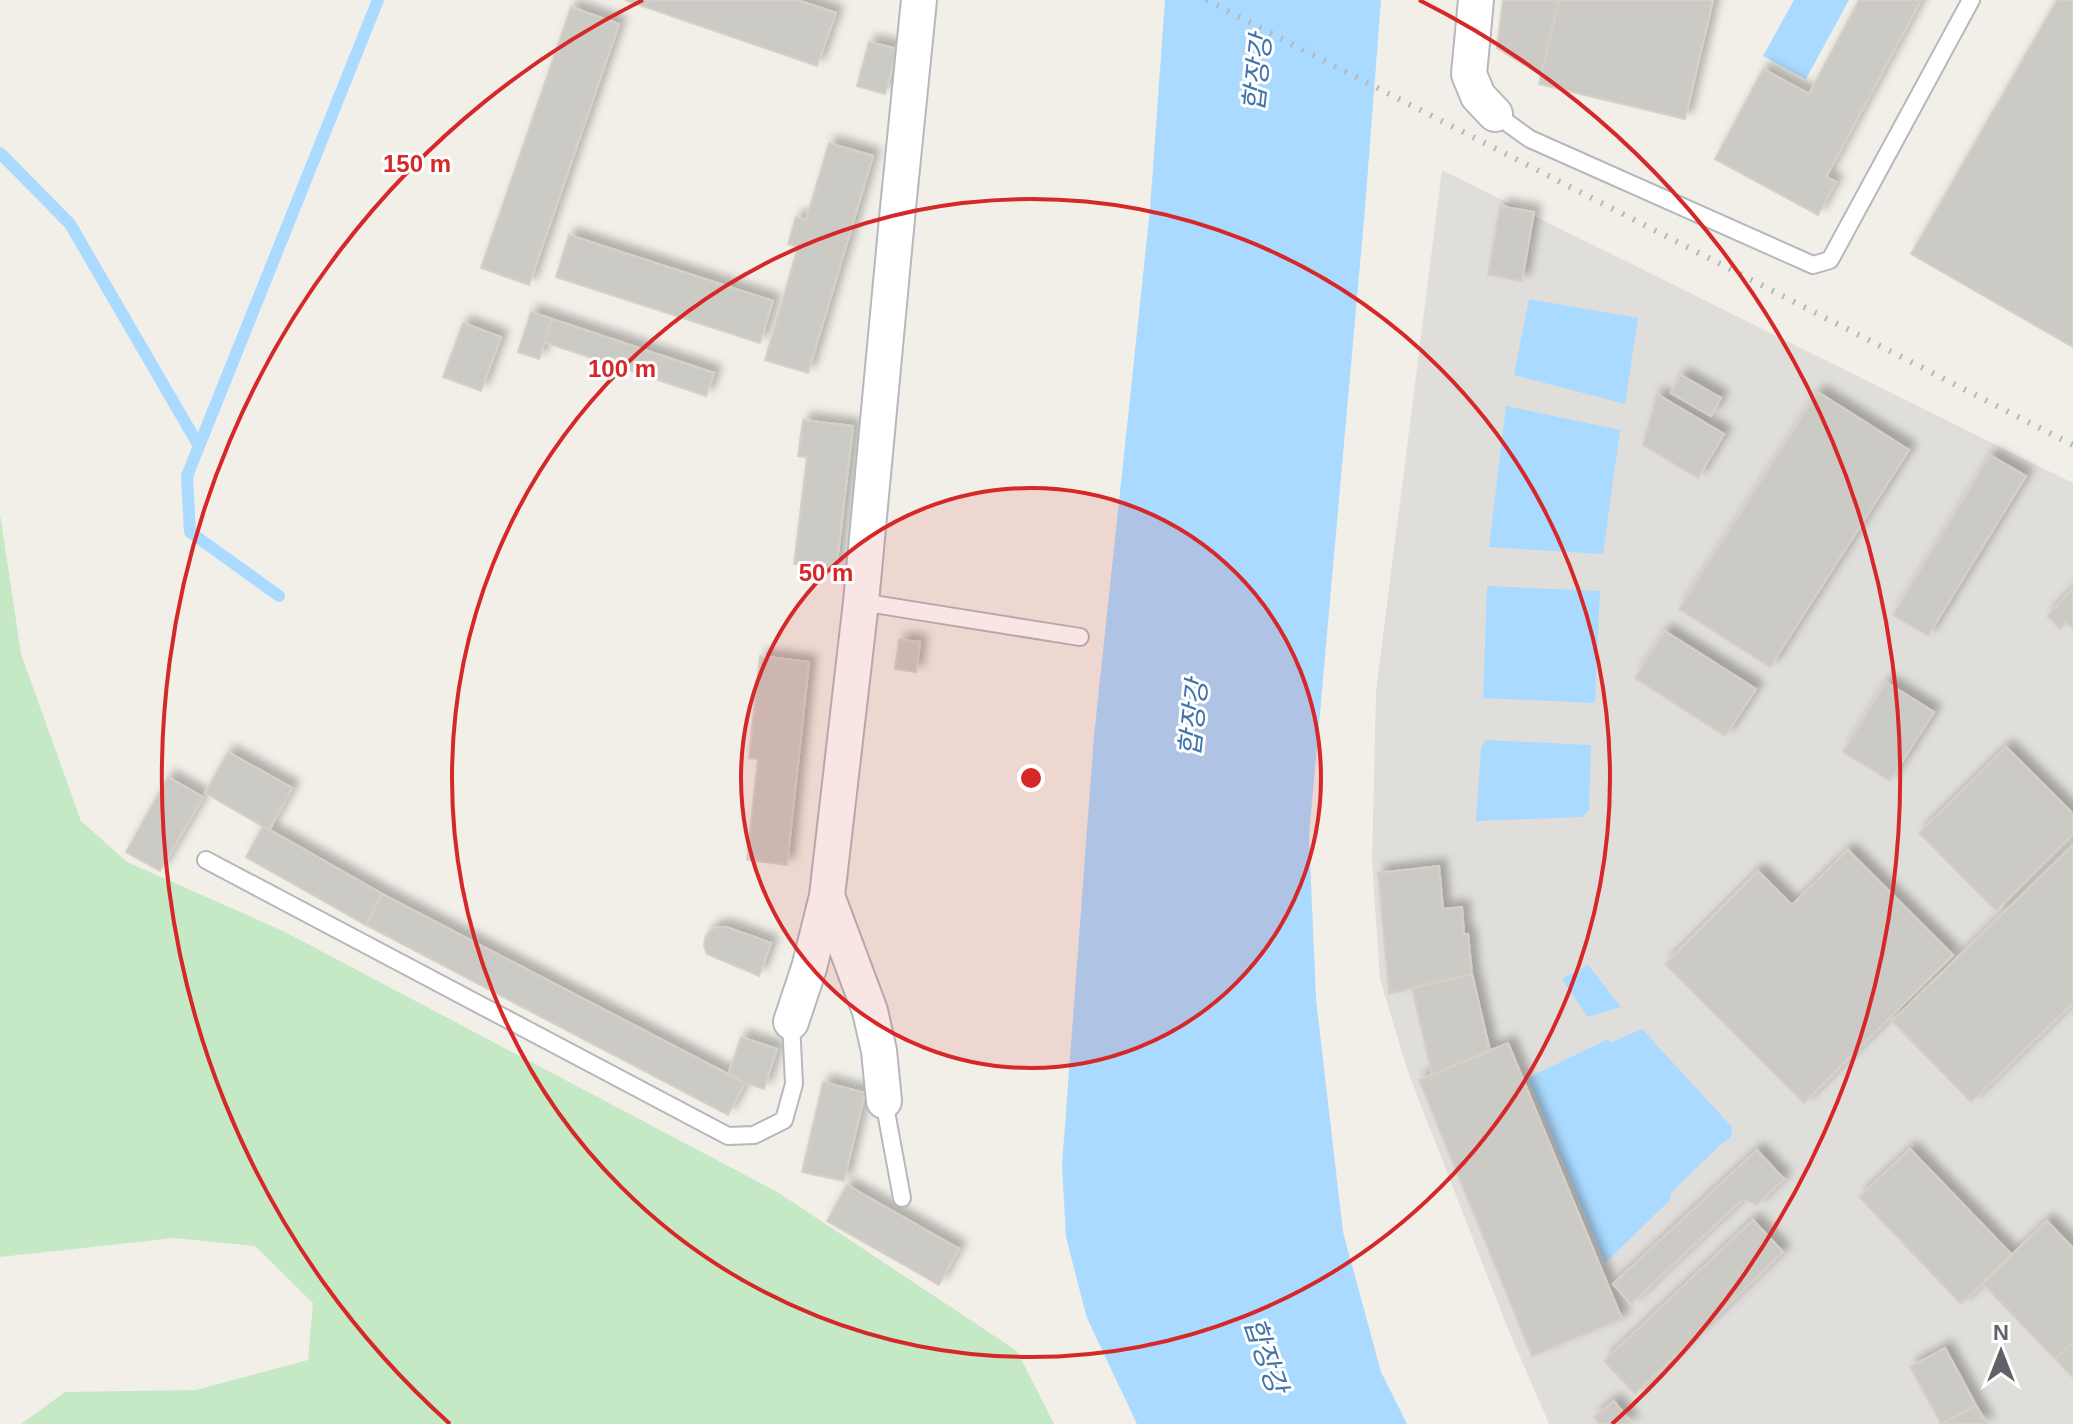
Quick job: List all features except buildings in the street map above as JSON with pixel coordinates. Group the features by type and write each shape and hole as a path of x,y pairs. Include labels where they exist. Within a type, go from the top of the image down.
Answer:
{"street":[{"path":"791,1022 809,968 827,896 861,602 919,0"},
{"path":"1476,0 1469,74 1478,96 1495,114"},
{"path":"827,896 870,1011 879,1051 884,1101"}],"lane":[{"path":"1495,114 1530,139 1813,265 1830,260 1971,0"},
{"path":"861,602 1080,637"},
{"path":"206,860 728,1136 754,1135 784,1120 794,1084 791,1022"},
{"path":"884,1101 902,1198"}],"shaded area":[{"path":"1442,170 2073,483 2073,1424 1549,1424 1508,1329 1408,1072 1380,979 1372,862 1376,692"}],"green space":[{"path":"0,514 21,654 81,821 127,862 283,931 779,1193 1017,1351 1054,1424 21,1424 65,1392 196,1390 308,1360 313,1303 255,1246 174,1238 0,1257"}],"water":[{"name":"합장강","path":"1165,0 1381,0 1309,836 1316,999 1343,1232 1381,1372 1407,1424 1137,1424 1087,1318 1066,1237 1062,1165 1094,736 1150,210"},
{"path":"1794,0 1849,0 1806,79 1763,56"},
{"path":"1529,299 1638,318 1625,404 1514,375"},
{"path":"1506,406 1620,430 1603,554 1489,547"},
{"path":"1487,586 1600,591 1595,703 1483,698"},
{"path":"1486,740 1591,745 1589,810 1582,817 1476,821 1481,748"},
{"path":"1588,965 1621,1007 1588,1017 1562,979"},
{"path":"1642,1029 1732,1127 1731,1138 1671,1193 1670,1200 1605,1263 1528,1078 1608,1039 1610,1043"}],"waterway":[{"path":"279,596 190,532 187,476 378,0"},
{"path":"0,153 70,224 199,446"}],"railway":[{"path":"1206,0 2073,445"}]}
